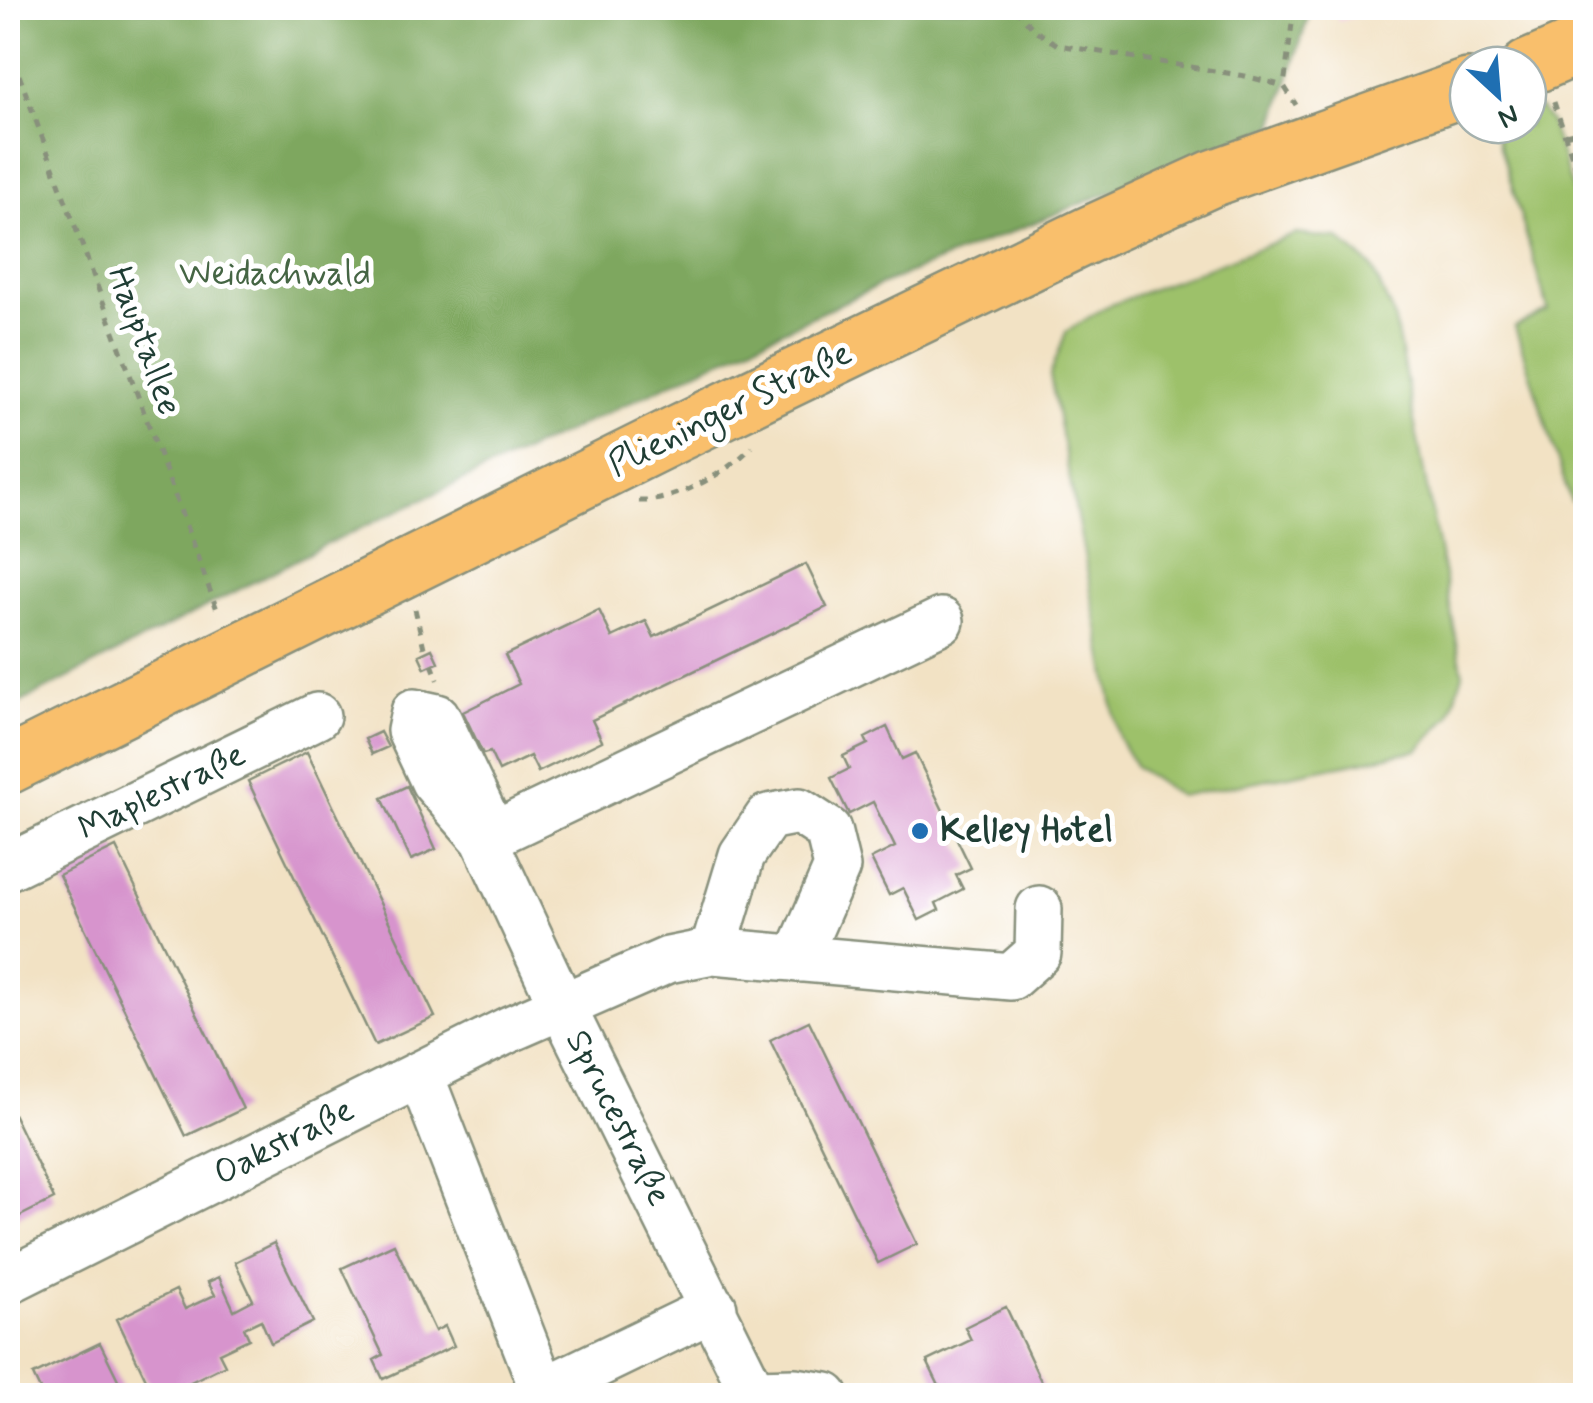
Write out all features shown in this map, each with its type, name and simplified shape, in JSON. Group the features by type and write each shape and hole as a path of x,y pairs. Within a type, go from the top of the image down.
{"main road":[{"name":"Plieninger Straße","path":"8,766 676,434 1090,234 1210,179 1448,94"}],"street":[{"name":"Sprucestraße","path":"754,1394 484,840 941,622"},
{"name":"Maplestraße","path":"8,867 317,716"},
{"path":"713,951 742,855 768,817 800,811 828,830 837,867 797,959"},
{"name":"Oakstraße","path":"8,1281 510,1028 668,960 713,951 1012,977 1038,953 1038,909"},
{"path":"420,1074 537,1393 714,1308"},
{"path":"754,1394 795,1391 826,1396"}],"path":[{"path":"1015,8 1034,30 1058,45 1284,86"},
{"path":"1294,8 1284,86 1292,102 1327,135"},
{"name":"Hauptallee","path":"8,45 235,653"},
{"path":"1560,58 1565,136 1586,198"},
{"path":"1565,136 1586,130"},
{"path":"626,499 646,502 675,494 728,469"},
{"path":"414,602 425,652"}],"shaded area":[{"path":"1333,8 1385,8 1338,22"}],"green space":[{"name":"Weidachwald","path":"8,8 1311,8 1274,126 882,284 327,544 8,709"},
{"path":"1548,119 1585,227 1585,498 1571,502 1515,327 1548,310 1500,145 1548,145"},
{"path":"1296,234 1339,239 1371,266 1394,317 1463,674 1450,715 1418,750 1179,796 1136,767 1119,738 1050,375 1066,332 1105,307"}],"building":[{"path":"806,564 827,607 592,720 602,741 538,772 530,756 499,771 490,752 483,754 463,712 519,684 505,655 599,610 612,637 646,621 654,637"},
{"path":"432,649 438,662 425,668 419,655"},
{"name":"Kelley Hotel","path":"887,727 902,759 915,753 971,868 956,875 963,889 936,903 939,910 919,920 903,888 889,895 871,859 895,847 873,802 849,814 831,778 849,769 843,756 868,744 865,738"},
{"path":"380,732 388,747 372,754 365,739"},
{"path":"307,752 435,1017 375,1045 248,781"},
{"path":"407,786 436,849 411,860 382,798"},
{"path":"116,847 243,1109 186,1136 59,875"},
{"path":"809,1021 917,1244 878,1263 770,1040"},
{"path":"8,1103 54,1199 8,1222"},
{"path":"274,1243 313,1322 271,1343 261,1320 244,1328 249,1339 219,1353 225,1365 162,1396 154,1396 117,1319 176,1290 185,1309 215,1295 208,1282 219,1277 234,1310 253,1300 235,1262"},
{"path":"394,1244 435,1331 445,1326 454,1346 383,1379 374,1360 383,1355 342,1268"},
{"path":"1006,1307 1048,1396 944,1396 927,1361 971,1340 965,1327"},
{"path":"100,1343 126,1396 43,1396 33,1375"}],"place":[{"name":"Kelley Hotel","path":"920,831"}]}
